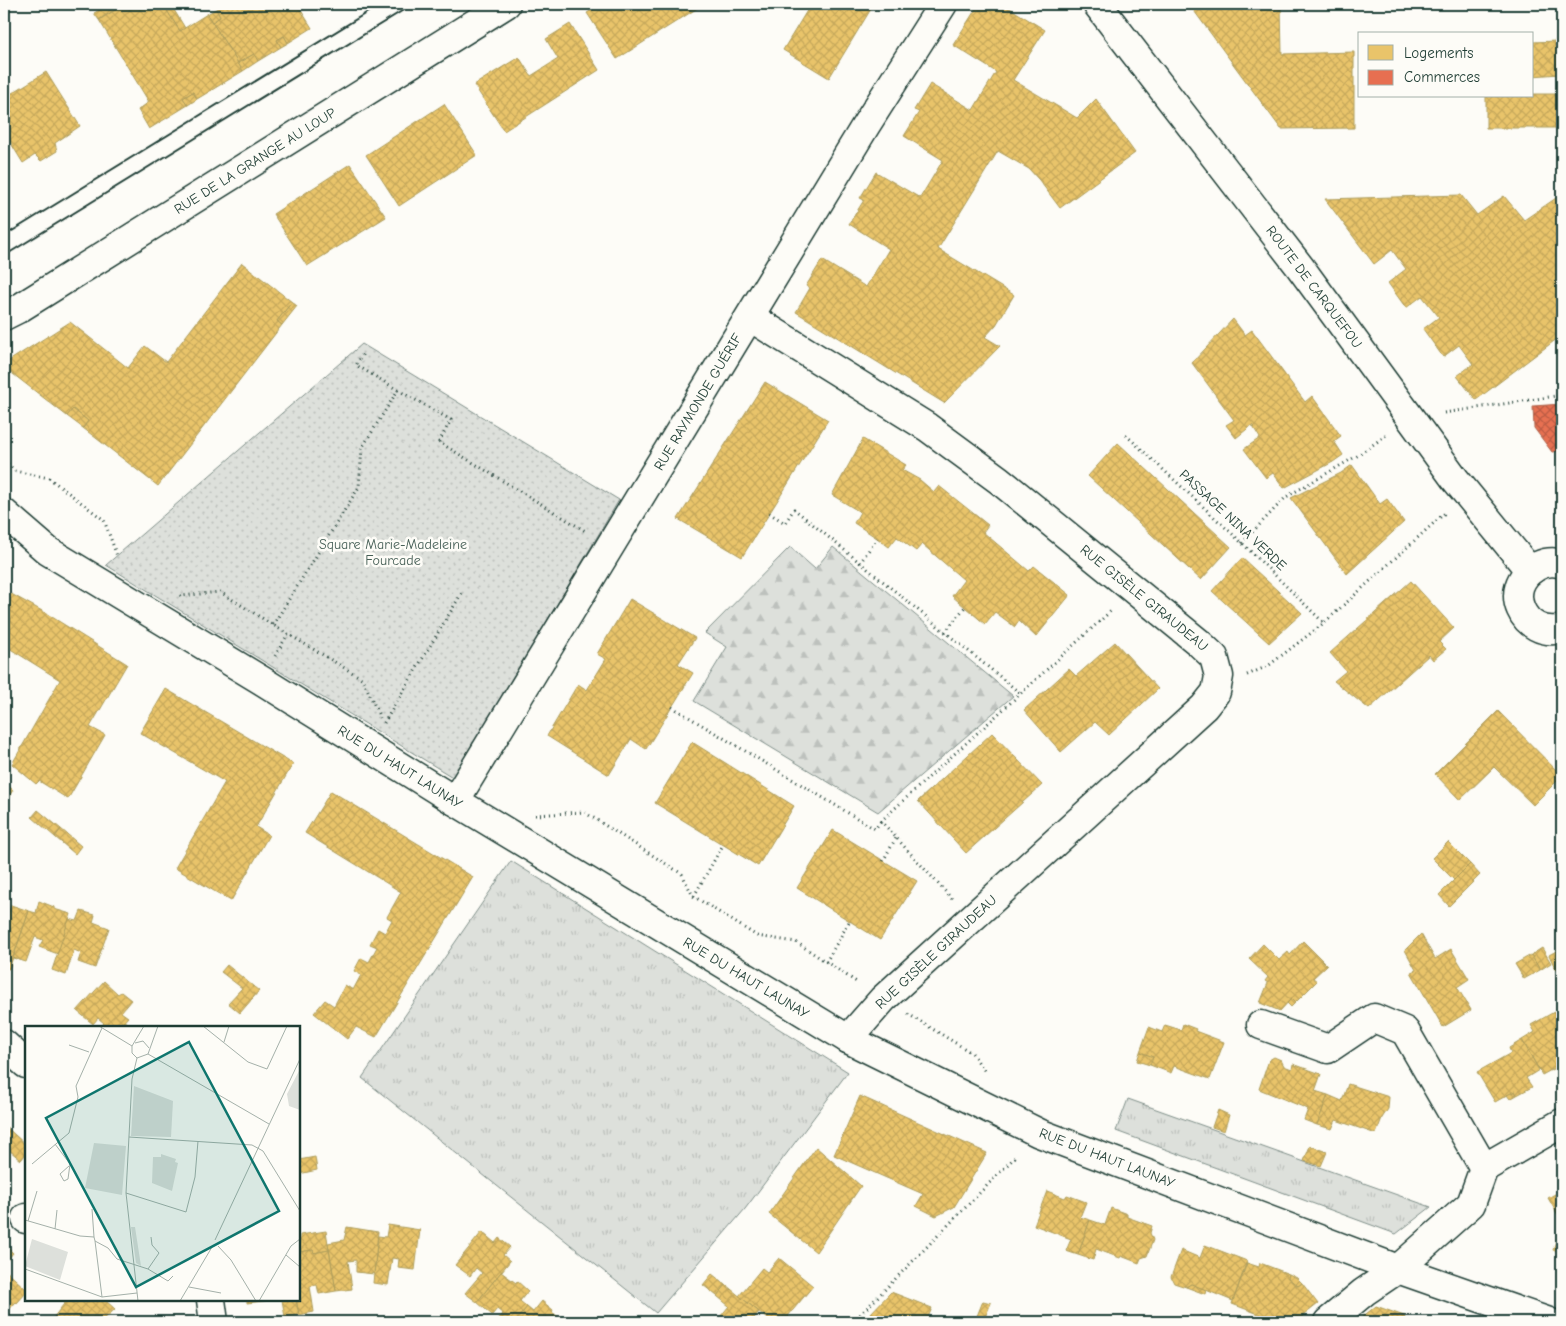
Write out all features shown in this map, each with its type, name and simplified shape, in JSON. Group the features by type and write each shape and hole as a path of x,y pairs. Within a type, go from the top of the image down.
{"street":[{"name":"RUE DE LA GRANGE AU LOUP","path":"4,316 276,149 506,4"},
{"name":"RUE RAYMONDE GUÉRIF","path":"455,801 866,126 943,4"},
{"name":"ROUTE DE CARQUEFOU","path":"1097,4 1300,267 1467,493 1530,571"},
{"name":"RUE GISÈLE GIRAUDEAU","path":"750,317 928,427 999,480 1214,656 1219,676 1216,692 1204,707 883,999 848,1040"},
{"name":"RUE DU HAUT LAUNAY","path":"4,513 48,551 848,1040 1038,1133 1398,1269 1549,1322"},
{"path":"1562,564 1548,562 1538,565 1522,580 1518,590 1518,602 1529,622 1538,628 1549,631 1562,629"},
{"path":"1261,1025 1328,1049 1374,1018 1405,1031 1484,1168"},
{"path":"4,1044 25,1063"},
{"path":"1328,1322 1364,1292 1398,1269 1471,1204 1484,1168 1562,1123"},
{"path":"211,1301 214,1322"}],"lane":[{"path":"4,246 397,4"}],"path":[{"path":"364,352 356,365 451,420 439,442 610,546"},
{"path":"273,625 359,487 362,448 398,390"},
{"path":"1242,543 1286,497 1357,456 1412,418 1562,395"},
{"name":"PASSAGE NINA VERDE","path":"1126,435 1242,543 1324,623"},
{"path":"4,460 15,471 49,478 104,520 117,556 125,561"},
{"path":"1219,676 1246,676 1268,666 1324,623 1467,493"},
{"path":"769,514 785,523 794,509 1020,693"},
{"path":"860,563 877,538"},
{"path":"672,707 876,829 880,821 1134,590"},
{"path":"173,591 181,596 220,592 363,679 380,720 392,728"},
{"path":"384,723 463,591"},
{"path":"945,632 965,607"},
{"path":"527,810 535,815 584,812 682,874 693,896 757,936 796,942 883,999 972,1053 990,1079"},
{"path":"880,821 971,919"},
{"path":"883,861 896,838"},
{"path":"693,896 723,845"},
{"path":"826,962 850,922"},
{"path":"853,1322 1038,1133"}],"green space":[{"name":"Square Marie-Madeleine Fourcade","path":"362,344 619,500 454,778 106,565"},
{"path":"790,547 815,569 833,547 1013,696 878,812 694,701 727,647 705,633"},
{"path":"511,861 848,1072 745,1209 656,1313 362,1078"},
{"path":"1128,1099 1431,1207 1396,1234 1116,1131"}],"building: Logements":[{"path":"109,4 117,4 119,7 99,20 94,13"},
{"path":"125,4 170,4 166,9 180,31 207,14 243,71 197,99 193,92 183,98 188,105 149,129 138,110 149,102 99,20"},
{"path":"225,4 297,4 312,28 288,43 284,36 277,40 281,47 258,61 254,54 238,63 212,22 220,17 216,9"},
{"path":"602,4 704,4 617,59 587,13"},
{"path":"811,4 874,4 829,78 783,50"},
{"path":"979,4 1003,4 1045,30 1013,80 1077,118 1096,99 1135,153 1060,208 1029,169 998,151 938,249 1014,295 996,325 985,337 1000,346 944,403 796,312 810,288 806,286 822,260 866,287 889,249 849,224 864,200 860,198 876,172 920,198 943,160 904,136 919,112 914,110 930,84 973,110 996,72 953,45"},
{"path":"1189,4 1281,4 1282,54 1354,52 1354,128 1281,129"},
{"path":"171,5 185,28 180,31 166,9"},
{"path":"216,9 220,17 212,22 207,14"},
{"path":"570,24 599,70 504,131 474,85 519,57 531,76 558,59 546,39"},
{"path":"284,36 288,43 281,47 277,40"},
{"path":"1557,41 1560,74 1534,76 1534,42"},
{"path":"254,54 258,61 243,71 238,63"},
{"path":"46,72 80,126 55,143 57,151 41,161 35,155 23,163 4,132 4,98"},
{"path":"193,92 197,99 188,105 183,98"},
{"path":"1534,94 1560,94 1561,128 1486,128 1486,98 1534,98"},
{"path":"444,104 477,155 399,206 366,155"},
{"path":"350,164 386,217 307,266 273,214"},
{"path":"1562,194 1562,335 1476,400 1457,376 1473,364 1459,345 1443,357 1423,329 1439,317 1422,296 1406,308 1388,283 1406,269 1392,250 1374,264 1325,199 1461,195 1477,215 1504,196 1524,220"},
{"path":"242,263 292,302 277,321 282,325 158,486 83,428 88,421 73,409 67,416 4,367 4,364 70,322 128,368 145,346 166,362"},
{"path":"292,302 297,306 282,325 277,321"},
{"path":"1233,319 1245,335 1252,330 1305,402 1312,396 1341,436 1334,441 1343,455 1284,488 1273,473 1266,478 1244,449 1260,438 1252,425 1236,438 1226,425 1234,420 1192,363"},
{"path":"765,382 828,420 742,557 678,519"},
{"path":"73,409 88,421 83,428 67,416"},
{"path":"863,439 906,465 902,470 920,480 934,492 939,486 988,525 983,532 1029,571 1034,566 1070,595 1036,637 1019,621 1015,627 995,612 985,624 952,596 964,580 922,544 916,551 897,537 889,547 854,523 860,512 832,495"},
{"path":"1118,443 1231,547 1201,580 1088,476"},
{"path":"1352,465 1380,504 1387,499 1404,522 1347,574 1291,498 1341,473"},
{"path":"1242,558 1302,613 1269,643 1212,591"},
{"path":"1411,581 1454,628 1439,642 1446,649 1433,660 1429,655 1369,709 1334,681 1346,671 1330,653"},
{"path":"4,590 44,612 127,664 90,727 105,735 68,799 39,781 36,784 12,764 60,680 4,645"},
{"path":"630,599 695,638 678,664 693,673 646,749 631,739 609,775 547,736 578,684 587,690 606,659 597,654"},
{"path":"1115,642 1158,689 1109,735 1095,722 1061,752 1024,710 1069,669 1076,676"},
{"path":"166,689 293,764 256,827 269,835 231,901 175,868 225,782 140,733"},
{"path":"1498,711 1562,776 1533,805 1494,767 1460,800 1435,774"},
{"path":"992,733 1042,785 966,853 918,801"},
{"path":"692,742 794,806 758,866 655,803"},
{"path":"4,782 13,790 8,798 4,794"},
{"path":"331,791 473,877 376,1037 356,1027 347,1039 314,1013 325,1000 334,1006 345,985 353,990 361,975 354,971 361,958 369,962 377,947 370,944 378,929 385,933 392,920 387,917 401,892 305,833"},
{"path":"38,810 61,829 55,837 32,817"},
{"path":"61,829 81,846 75,854 55,837"},
{"path":"833,830 917,881 880,940 797,888"},
{"path":"1562,831 1562,842 1558,835"},
{"path":"1448,842 1470,864 1454,880 1432,858"},
{"path":"1470,864 1480,875 1449,906 1439,895"},
{"path":"39,901 54,907 54,909 71,914 58,954 39,947 43,940 35,937 26,962 13,958 29,911 36,913"},
{"path":"11,905 29,911 9,969 4,968 4,921"},
{"path":"81,911 95,915 93,922 109,928 95,968 78,962 81,953 74,950 66,975 52,970 69,919 77,921"},
{"path":"1421,934 1435,959 1451,949 1469,979 1457,987 1471,1010 1443,1027 1411,972 1416,970 1405,950"},
{"path":"1303,941 1327,965 1313,978 1317,981 1295,1003 1291,999 1280,1011 1260,1003 1268,983 1265,981 1268,977 1249,959 1263,944 1279,960 1288,952 1290,955"},
{"path":"1542,948 1551,963 1540,970 1531,955"},
{"path":"1560,949 1562,952 1562,967 1556,970 1549,955"},
{"path":"1531,955 1540,970 1524,979 1515,964"},
{"path":"227,965 259,991 240,1013 228,1003 242,988 221,972"},
{"path":"104,981 118,994 121,992 131,1000 121,1012 128,1017 120,1026 101,1026 104,1023 98,1018 93,1024 77,1011"},
{"path":"1291,999 1295,1003 1291,1007 1287,1003"},
{"path":"1554,1012 1558,1019 1562,1017 1562,1064 1542,1075 1522,1040 1535,1032 1531,1025"},
{"path":"124,1021 132,1026 120,1026"},
{"path":"1183,1024 1196,1029 1195,1031 1224,1042 1210,1079 1174,1066 1171,1073 1150,1065 1153,1057 1140,1052 1149,1027 1162,1032 1165,1025 1181,1030"},
{"path":"1522,1040 1539,1070 1526,1078 1532,1087 1517,1095 1515,1091 1495,1102 1477,1072 1511,1053 1509,1048"},
{"path":"1140,1052 1153,1057 1150,1065 1137,1061"},
{"path":"1274,1057 1281,1060 1284,1066 1292,1069 1293,1064 1321,1074 1315,1091 1328,1095 1317,1125 1304,1120 1308,1109 1259,1089 1269,1060"},
{"path":"1562,1064 1562,1069 1558,1071 1556,1067"},
{"path":"1348,1084 1389,1097 1388,1109 1382,1118 1376,1134 1336,1120 1332,1129 1317,1125 1328,1095 1342,1101"},
{"path":"1515,1091 1517,1095 1510,1099 1507,1095"},
{"path":"860,1096 987,1153 954,1207 936,1216 916,1206 923,1194 834,1155"},
{"path":"1218,1110 1229,1115 1224,1131 1212,1127"},
{"path":"4,1125 25,1144 25,1155 21,1160 4,1146"},
{"path":"1310,1146 1327,1152 1321,1166 1304,1161"},
{"path":"816,1147 861,1186 816,1252 769,1214"},
{"path":"315,1157 317,1170 300,1174 300,1160"},
{"path":"1562,1190 1562,1222 1548,1198"},
{"path":"1047,1191 1065,1198 1067,1195 1086,1202 1080,1217 1090,1220 1078,1255 1066,1251 1071,1239 1034,1225"},
{"path":"1111,1208 1127,1214 1127,1217 1152,1226 1150,1233 1153,1240 1147,1256 1141,1258 1139,1263 1096,1249 1093,1260 1078,1255 1090,1220 1105,1225"},
{"path":"1562,1224 1562,1254 1553,1250"},
{"path":"388,1225 420,1230 415,1270 398,1268 399,1259 392,1258 388,1285 373,1283 378,1236 386,1237"},
{"path":"347,1227 378,1232 374,1274 356,1272 356,1260 348,1261 352,1289 336,1291 328,1243 344,1240"},
{"path":"326,1231 329,1250 314,1253 313,1250 300,1252 300,1235"},
{"path":"482,1232 495,1243 499,1238 510,1247 503,1255 510,1261 477,1302 465,1293 482,1273 476,1268 470,1276 455,1265"},
{"path":"4,1244 13,1253 4,1264"},
{"path":"1205,1245 1247,1261 1233,1301 1191,1284 1186,1287 1174,1283 1171,1277 1181,1250 1200,1258"},
{"path":"313,1250 314,1253 329,1250 336,1291 319,1294 317,1285 310,1286 314,1312 299,1315 296,1301 300,1301 300,1252"},
{"path":"779,1258 813,1286 788,1316 791,1319 788,1322 772,1322 739,1296 762,1268 767,1272"},
{"path":"1247,1263 1259,1267 1260,1263 1289,1274 1288,1278 1298,1286 1302,1283 1318,1304 1295,1322 1271,1322 1267,1317 1232,1304"},
{"path":"4,1269 25,1288 25,1294 4,1315"},
{"path":"501,1272 516,1283 517,1281 528,1291 520,1301 527,1307 515,1322 496,1322 503,1314 497,1309 492,1315 477,1302"},
{"path":"712,1274 726,1285 717,1296 703,1285"},
{"path":"1289,1274 1302,1283 1298,1286 1288,1278"},
{"path":"1191,1284 1206,1290 1205,1294 1186,1287"},
{"path":"726,1285 759,1312 751,1322 716,1322 729,1306 717,1296"},
{"path":"891,1292 932,1308 926,1322 889,1322 869,1315"},
{"path":"66,1301 106,1301 115,1309 101,1322 50,1322"},
{"path":"282,1301 296,1301 299,1315 285,1317"},
{"path":"542,1301 564,1322 515,1322 527,1307 533,1312"},
{"path":"983,1301 991,1303 983,1322 978,1322 975,1321"},
{"path":"1376,1306 1404,1316 1407,1322 1356,1322"},
{"path":"1141,1317 1156,1322 1139,1322"}],"building: Commerces":[{"path":"1562,404 1562,451 1552,452 1534,428 1533,406"}]}
